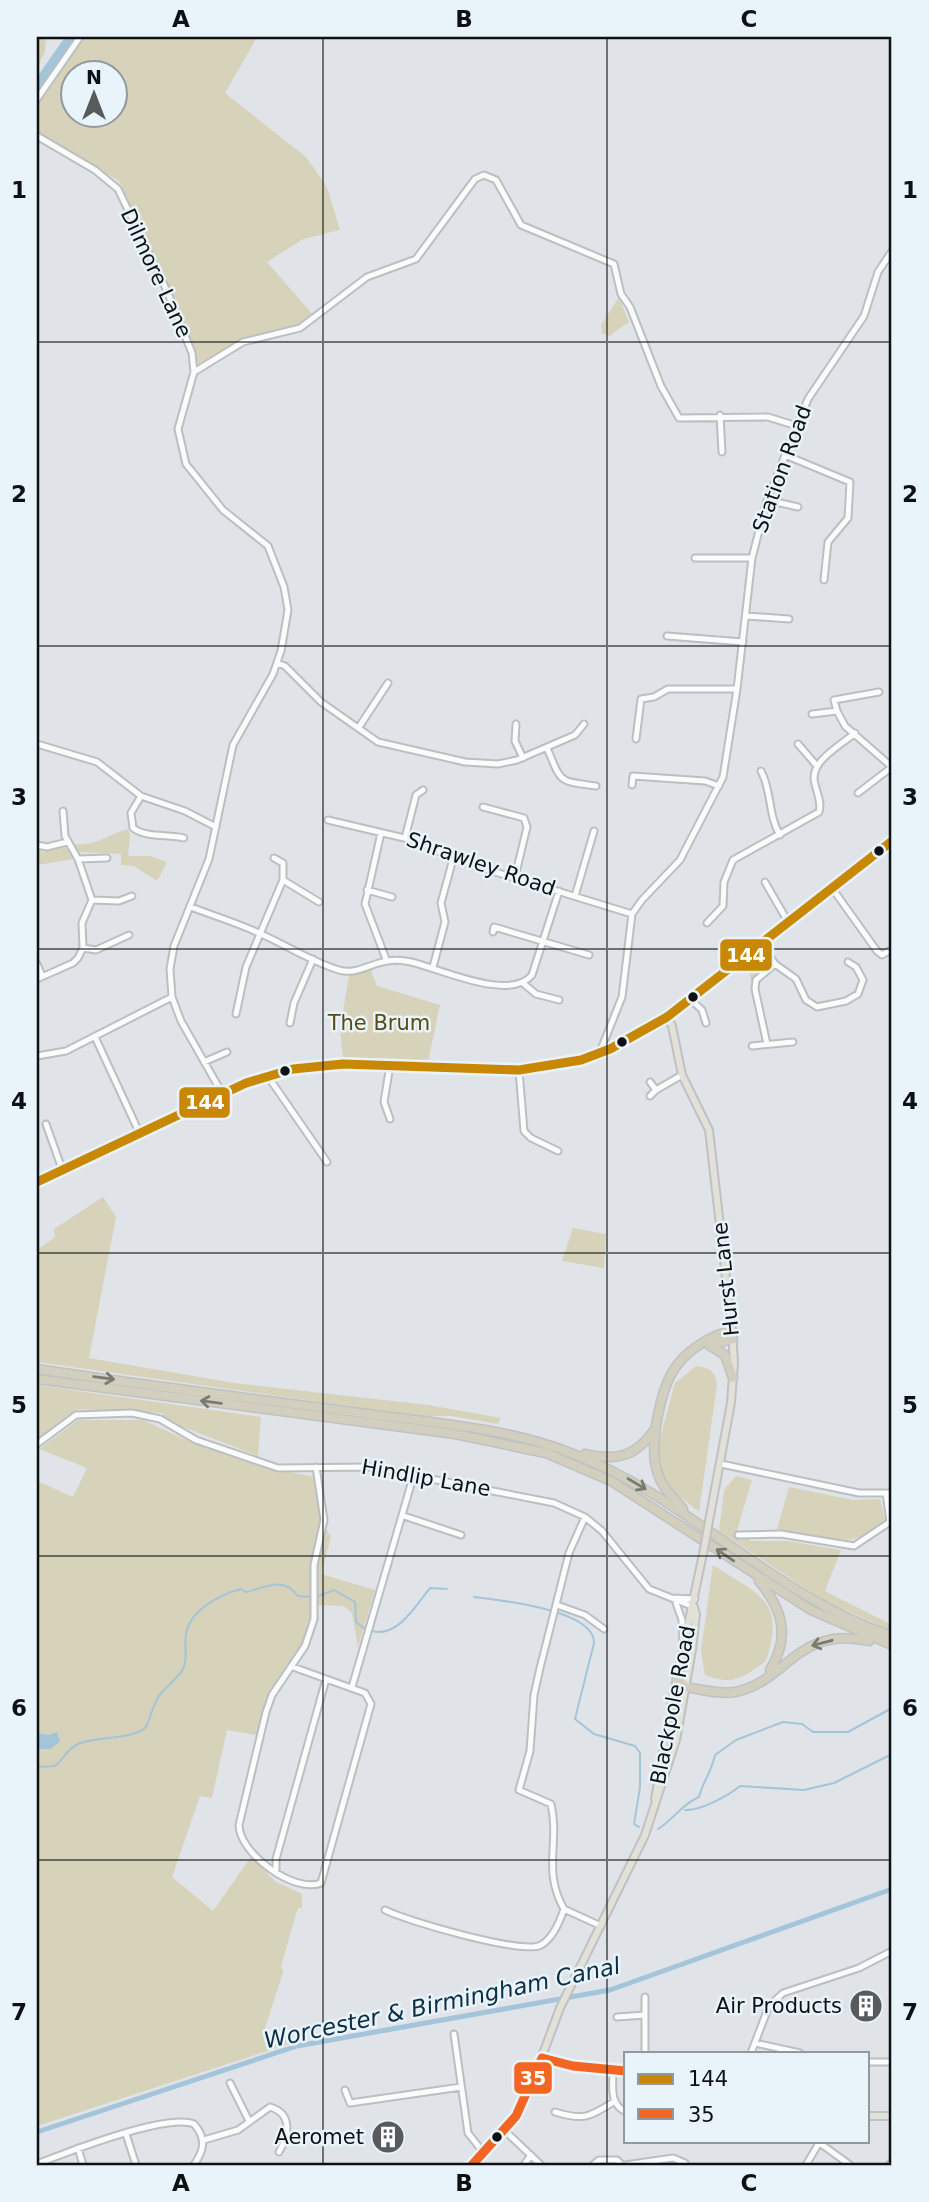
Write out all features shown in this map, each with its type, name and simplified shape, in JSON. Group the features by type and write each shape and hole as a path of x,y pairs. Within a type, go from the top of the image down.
{"highway":[{"path":"687,1514 664,1489 658,1474 654,1453 657,1427 674,1370 683,1358 732,1334"},
{"path":"706,1345 725,1355 733,1378"},
{"path":"37,1368 463,1427 601,1458 620,1458 634,1452 657,1427"},
{"path":"37,1379 455,1434 545,1453 611,1481 753,1574 835,1623 890,1642"},
{"path":"568,1451 626,1478 687,1514 775,1579 890,1642"},
{"path":"753,1574 773,1598 783,1624 779,1653 767,1675"},
{"path":"677,1679 685,1688 735,1692 767,1675 795,1654 828,1640 890,1642"},
{"path":"666,1735 672,1726 679,1694 685,1688"}],"main road":[{"path":"37,1182 222,1093 267,1075 317,1066 390,1065 519,1070 581,1060 610,1049 667,1017 892,841"},
{"name":"Hurst Lane","path":"667,1017 672,1026 682,1075 699,1107 710,1139 732,1334 733,1378 721,1464 704,1549"},
{"name":"Blackpole Road","path":"655,1804 666,1735 704,1549"},
{"name":"Blackpole Road","path":"472,2165 504,2130 530,2091 560,2008 636,1855 676,1740 696,1623 695,1603"},
{"path":"542,2058 624,2071"},
{"path":"870,2116 892,2116"}],"street":[{"path":"37,99 80,37"},
{"name":"Dilmore Lane","path":"37,136 95,170 118,189 186,336 194,372 178,429 179,444 186,464 202,488 223,510 268,547 282,576 288,610 277,663 233,745 209,859 174,946 170,969 172,997 181,1021 222,1093"},
{"path":"194,372 243,342 300,328 367,277 416,259 475,179 484,176 496,180 521,225 614,264 621,294 630,307 674,413 688,419 720,415 768,417 797,426"},
{"name":"Station Road","path":"632,914 680,860 719,786 737,690 752,558 767,500 807,399 864,316 878,272 892,251"},
{"path":"720,415 722,452"},
{"path":"785,455 850,482 848,518 828,542 824,580"},
{"path":"767,500 787,508 798,507"},
{"path":"695,558 752,558"},
{"path":"747,616 789,619"},
{"path":"667,636 743,642"},
{"path":"277,663 285,666 321,702 378,742 390,747 466,762 498,764 523,758 585,728"},
{"path":"359,727 388,683"},
{"path":"636,739 641,699 654,697 668,689 737,690"},
{"path":"858,793 892,767 845,726 835,700 879,692"},
{"path":"812,714 837,711"},
{"path":"516,724 515,741 523,758"},
{"path":"707,923 723,906 724,882 733,860 818,812 820,803 813,779 817,766 855,733"},
{"path":"37,744 97,762 141,796 185,811 216,827"},
{"path":"798,744 817,766"},
{"path":"547,748 559,778 592,783"},
{"path":"761,771 768,785 775,827 779,835"},
{"path":"632,785 633,776 705,781 719,786"},
{"path":"405,838 416,795 423,790"},
{"path":"141,796 131,813 133,828 140,833 184,838"},
{"path":"483,807 524,818 527,827 515,877"},
{"path":"37,964 39,977 74,963 83,948 82,923 92,900 78,859 67,842 63,811"},
{"name":"Shrawley Road","path":"328,820 430,845 453,859 632,914"},
{"path":"575,896 594,831"},
{"path":"381,833 365,904 386,959"},
{"path":"175,846 176,836"},
{"path":"37,845 47,847 67,842"},
{"path":"78,859 107,858"},
{"path":"236,1014 246,967 283,880 283,863 274,858"},
{"path":"433,967 445,922 441,903 453,859"},
{"path":"283,880 319,902"},
{"path":"765,882 788,922"},
{"path":"832,888 877,951 882,955 892,949"},
{"path":"367,891 392,897"},
{"path":"524,984 532,975 559,891"},
{"path":"92,900 119,901 132,896"},
{"path":"191,907 348,972 386,959 433,967 496,986 524,984 536,994 559,1000"},
{"path":"600,1052 622,997 632,914"},
{"path":"493,932 494,927 589,956"},
{"path":"83,948 96,950 120,936 129,935"},
{"path":"761,943 775,964 796,979 806,1000 817,1007 846,1001 858,994 863,979 856,967 848,962"},
{"path":"290,1023 294,1003 313,959"},
{"path":"767,1044 755,989 757,980 775,964"},
{"path":"37,1056 66,1051 172,997"},
{"path":"690,999 702,1010 706,1023"},
{"path":"95,1037 139,1132"},
{"path":"752,1046 793,1042"},
{"path":"204,1062 227,1052"},
{"path":"390,1065 384,1102 390,1119"},
{"path":"519,1070 521,1121 524,1131 531,1138 558,1151"},
{"path":"267,1075 327,1162"},
{"path":"650,1096 682,1075"},
{"path":"650,1082 656,1090"},
{"path":"46,1124 62,1169"},
{"name":"Hindlip Lane","path":"37,1444 76,1415 132,1413 160,1419 196,1440 278,1468 370,1467 554,1503 585,1517 603,1531 645,1586 671,1598 695,1603"},
{"path":"721,1464 859,1493 889,1493 890,1522 854,1546 780,1534 738,1535"},
{"path":"293,1667 365,1693 371,1704 321,1883 310,1886 275,1872 248,1847 242,1839 239,1825 272,1695 293,1667 313,1619 314,1565 324,1520 316,1467"},
{"path":"352,1687 404,1516 414,1474"},
{"path":"404,1516 461,1535"},
{"path":"585,1517 569,1553 534,1695 534,1726 519,1790 551,1804 554,1834 551,1880 564,1909 601,1926"},
{"name":"Hindlip Lane","path":"671,1598 676,1603"},
{"path":"684,1645 682,1620 676,1603 695,1603"},
{"path":"556,1608 585,1615 604,1629"},
{"path":"275,1872 276,1858 326,1679"},
{"path":"385,1910 429,1927 532,1948 548,1940 564,1909"},
{"path":"751,2052 769,2006 783,1993 859,1968 892,1951"},
{"path":"645,1997 645,2052"},
{"path":"618,2017 645,2015"},
{"path":"454,2034 468,2133 483,2152"},
{"path":"755,2043 796,2052"},
{"path":"870,2062 892,2062"},
{"path":"613,2070 615,2101 624,2110"},
{"path":"230,2083 249,2121"},
{"path":"345,2090 350,2103 461,2087"},
{"path":"555,2112 579,2119 592,2116 615,2101"},
{"path":"276,2109 281,2102"},
{"path":"204,2140 238,2130 265,2109 276,2109"},
{"path":"276,2109 288,2126 289,2133 279,2152"},
{"path":"37,2164 78,2148 176,2120 194,2124 204,2140 203,2151 194,2165"},
{"path":"504,2130 541,2165"},
{"path":"126,2134 136,2165"},
{"path":"806,2165 818,2142 850,2165"},
{"path":"78,2148 83,2165"},
{"path":"524,2165 531,2155"},
{"path":"593,2165 599,2160 617,2160 624,2165 662,2159 685,2163"}],"green space":[{"path":"37,37 46,37 45,52 37,68"},
{"path":"76,37 257,37 225,93 306,157 327,187 340,230 303,239 267,262 314,316 297,326 249,336 198,364 181,313 119,181 37,131 37,93"},
{"path":"619,297 629,322 609,336 602,333 601,325"},
{"path":"127,829 130,833 128,856 150,856 167,862 157,881 134,866 121,865 121,854 77,852 72,844 94,842"},
{"path":"64,845 74,859 37,865 37,849 43,852"},
{"path":"762,949 768,964 751,981 747,961"},
{"name":"The Brum","path":"370,968 377,986 440,1005 428,1062 343,1057 340,1029 349,976"},
{"path":"103,1197 116,1217 89,1358 234,1383 428,1405 501,1418 498,1424 451,1416 420,1416 37,1362 37,1250 55,1237 54,1229"},
{"path":"573,1228 606,1234 604,1268 562,1261"},
{"path":"696,1366 711,1371 717,1385 699,1512 670,1489 661,1472 658,1445 675,1383"},
{"path":"37,1385 261,1417 258,1456 165,1420 162,1413 79,1409 37,1439"},
{"path":"78,1420 143,1420 193,1443 259,1466 315,1477 321,1510 319,1528 326,1529 331,1537 321,1574 375,1590 358,1647 352,1613 344,1606 312,1605 307,1636 267,1698 256,1735 227,1730 212,1798 200,1796 172,1877 213,1911 251,1857 276,1882 302,1894 302,1908 298,1908 281,1966 283,1972 264,2031 267,2037 290,2038 295,2042 37,2126 37,1481 73,1497 87,1468 39,1449"},
{"path":"736,1476 752,1480 737,1531 751,1541 787,1541 841,1550 825,1591 892,1625 892,1631 823,1600 719,1531 724,1490"},
{"path":"789,1487 853,1500 880,1499 885,1520 874,1530 848,1540 820,1539 777,1529"},
{"path":"713,1565 755,1592 764,1601 773,1624 766,1661 744,1676 730,1680 705,1675 701,1651"}],"water":[{"path":"65,37 76,37 37,93 37,77"},
{"path":"57,1732 60,1741 51,1749 37,1749 37,1733 49,1735"}],"waterway":[{"path":"37,1767 55,1766 78,1744 143,1730 159,1696 184,1667 186,1634 190,1622 209,1604 241,1589 246,1592 274,1585 286,1586 298,1596 311,1597"},
{"path":"372,1631 390,1630 398,1625 430,1588 447,1589"},
{"path":"316,1597 334,1590 355,1602 356,1622 365,1629"},
{"path":"474,1597 544,1609 579,1622 590,1632 594,1643 575,1719 594,1734 635,1746 640,1753 640,1787 634,1824 639,1827"},
{"path":"658,1829 699,1797 715,1755 736,1740 783,1722 802,1724 813,1732 848,1732 892,1708"},
{"path":"685,1810 714,1802 740,1786 804,1790 834,1783 892,1754"},
{"name":"Worcester & Birmingham Canal","path":"37,2132 297,2046 610,1990 892,1889"}],"transit line":[{"name":"144","path":"37,1182 246,1083 293,1069 343,1064 519,1070 581,1060 610,1049 667,1017 892,841"},
{"name":"35","path":"472,2165 516,2116 542,2058 573,2066 624,2071"}],"place":[{"name":"Air Products","path":"866,2006"},
{"name":"Aeromet","path":"388,2137"}]}
